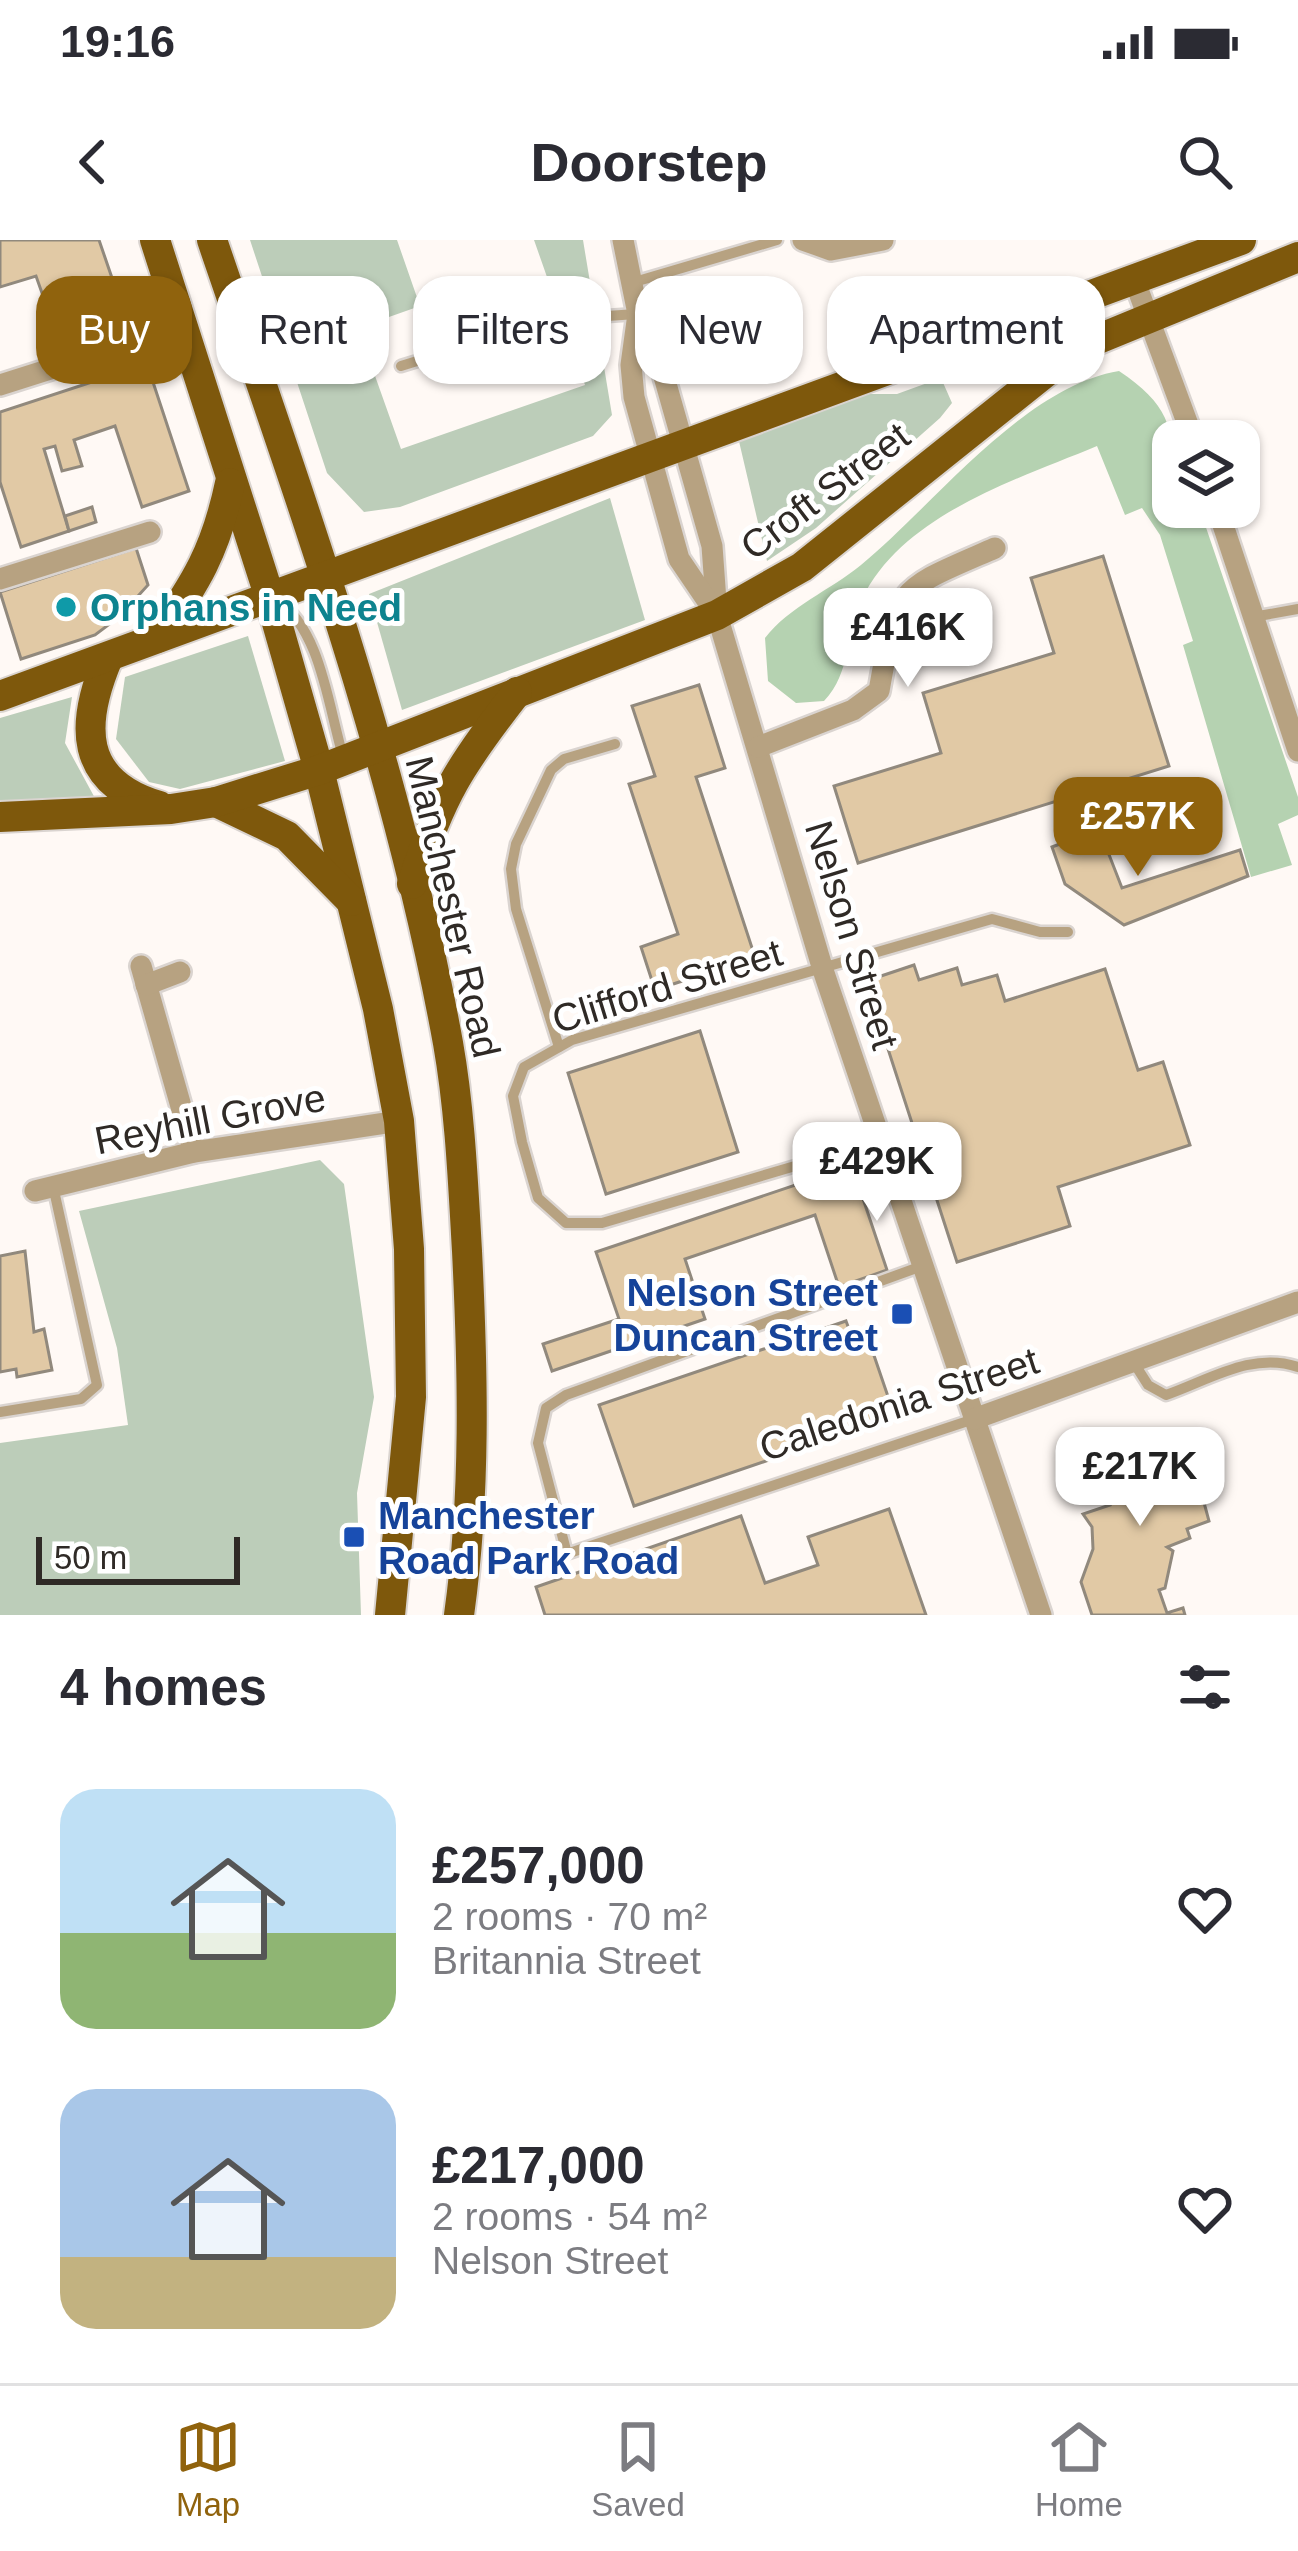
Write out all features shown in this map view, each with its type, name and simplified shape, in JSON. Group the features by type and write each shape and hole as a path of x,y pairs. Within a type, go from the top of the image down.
{"main road":[{"path":"155,240 166,276"},
{"name":"Manchester Road","path":"212,240 327,576 412,884 448,1045 463,1174 473,1379 459,1615"},
{"name":"Croft Street","path":"0,696 1241,240"},
{"name":"Croft Street","path":"0,817 171,809 217,802 331,764 717,615 817,556 1017,391 1096,340 1298,257"},
{"path":"192,361 331,764 351,901 398,1121 410,1267 411,1397 390,1615"},
{"path":"157,638 198,581 218,539 231,476"},
{"path":"108,658 89,703 88,736 94,752 119,787 140,800 171,809"},
{"path":"412,884 438,806 457,769 517,692"},
{"path":"217,802 287,836 351,901"}],"street":[{"name":"Nelson Street","path":"623,240 635,301"},
{"path":"803,240 830,250 884,240"},
{"path":"1133,279 1186,420"},
{"name":"Nelson Street","path":"635,335 631,364 649,456 679,559 717,615"},
{"path":"0,385 36,374"},
{"name":"Nelson Street","path":"666,384 712,546 717,615 823,970 1041,1615"},
{"path":"1224,528 1298,751"},
{"path":"0,579 150,532"},
{"path":"758,747 854,710 879,691 893,610 920,580 995,548"},
{"path":"180,972 143,975 194,1152"},
{"name":"Reyhill Grove","path":"44,1188 194,1152 398,1121"},
{"name":"Caledonia Street","path":"974,1419 1298,1302"}],"lane":[{"path":"631,283 777,240"},
{"path":"401,365 550,320 635,314"},
{"path":"1253,616 1298,609"},
{"path":"559,1047 516,909 512,868 516,844 551,770 564,759 615,744"},
{"name":"Clifford Street","path":"880,1141 602,1223 566,1223 538,1198 513,1096 524,1067 559,1047 992,919 1040,932 1067,932"},
{"path":"0,1412 81,1399 97,1385 44,1188"},
{"path":"566,1550 538,1443 546,1408 566,1395 922,1267"},
{"path":"1133,1363 1148,1385 1166,1395 1239,1366 1278,1360 1298,1367"},
{"name":"Caledonia Street","path":"521,1569 566,1550 974,1419"}],"green space":[{"path":"250,240 397,240 413,286 413,308 389,317 389,276 262,276"},
{"path":"534,240 583,240 589,276 547,276"},
{"path":"1119,371 1139,386 1165,420 1152,420 1152,523 1142,508 1125,515 1097,446 965,503 905,544 862,599 844,665 824,701 796,703 768,681 765,638 786,617 861,565 1014,424 1077,384 1105,384 1105,375"},
{"path":"298,384 378,384 401,449 585,384 607,384 612,415 593,436 400,507 364,512 327,473"},
{"path":"924,384 944,384 952,403 816,528 767,561 738,437 855,394 897,394"},
{"path":"610,498 645,620 402,710 369,594"},
{"path":"1155,528 1206,528 1298,797 1298,815 1278,824 1292,865 1251,877 1183,645 1193,641"},
{"path":"248,636 285,761 180,789 149,782 116,739 125,677"},
{"path":"72,697 65,743 96,800 0,801 0,718"},
{"path":"320,1160 344,1184 374,1397 357,1493 361,1615 0,1615 0,1443 128,1425 117,1348 79,1211"}],"building":[{"path":"0,240 99,240 111,276 36,276 0,287"},
{"path":"86,384 154,384 189,491 142,507 115,426 74,440 82,466 62,471 55,446 44,449 69,531 21,547 0,482 0,412"},
{"path":"92,507 96,522 69,531 65,516"},
{"name":"Orphans in Need","path":"136,548 148,585 119,617 95,635 21,659 0,592"},
{"path":"1103,556 1169,766 858,863 834,786 941,753 923,693 1054,653 1031,578"},
{"path":"699,685 725,768 696,777 755,957 655,990 641,947 678,934 629,784 655,776 632,706"},
{"path":"1099,829 1122,888 1240,850 1248,876 1124,925 1065,884 1052,847"},
{"path":"914,965 919,980 957,968 962,985 997,975 1005,1001 1105,969 1138,1070 1163,1062 1190,1145 1058,1187 1070,1226 957,1262 866,981"},
{"path":"700,1031 738,1152 606,1194 568,1073"},
{"path":"852,1166 887,1270 839,1287 815,1215 685,1259 705,1319 552,1371 543,1344 619,1319 596,1252"},
{"path":"25,1251 34,1332 44,1329 52,1370 17,1377 16,1369 0,1372 0,1256"},
{"path":"846,1321 853,1340 867,1335 895,1417 634,1506 599,1405"},
{"path":"1179,1440 1186,1460 1192,1458 1209,1521 1187,1529 1190,1538 1167,1547 1173,1551 1165,1588 1159,1590 1167,1613 1183,1608 1185,1615 1092,1615 1081,1582 1093,1549 1092,1527 1083,1514 1110,1505 1095,1461"},
{"path":"889,1509 926,1615 545,1615 536,1587 741,1516 765,1583 818,1565 808,1537"}],"place":[{"name":"Orphans in Need","path":"66,607"},
{"name":"Nelson Street Duncan Street","path":"902,1314"},
{"name":"Manchester Road Park Road","path":"354,1537"}]}
